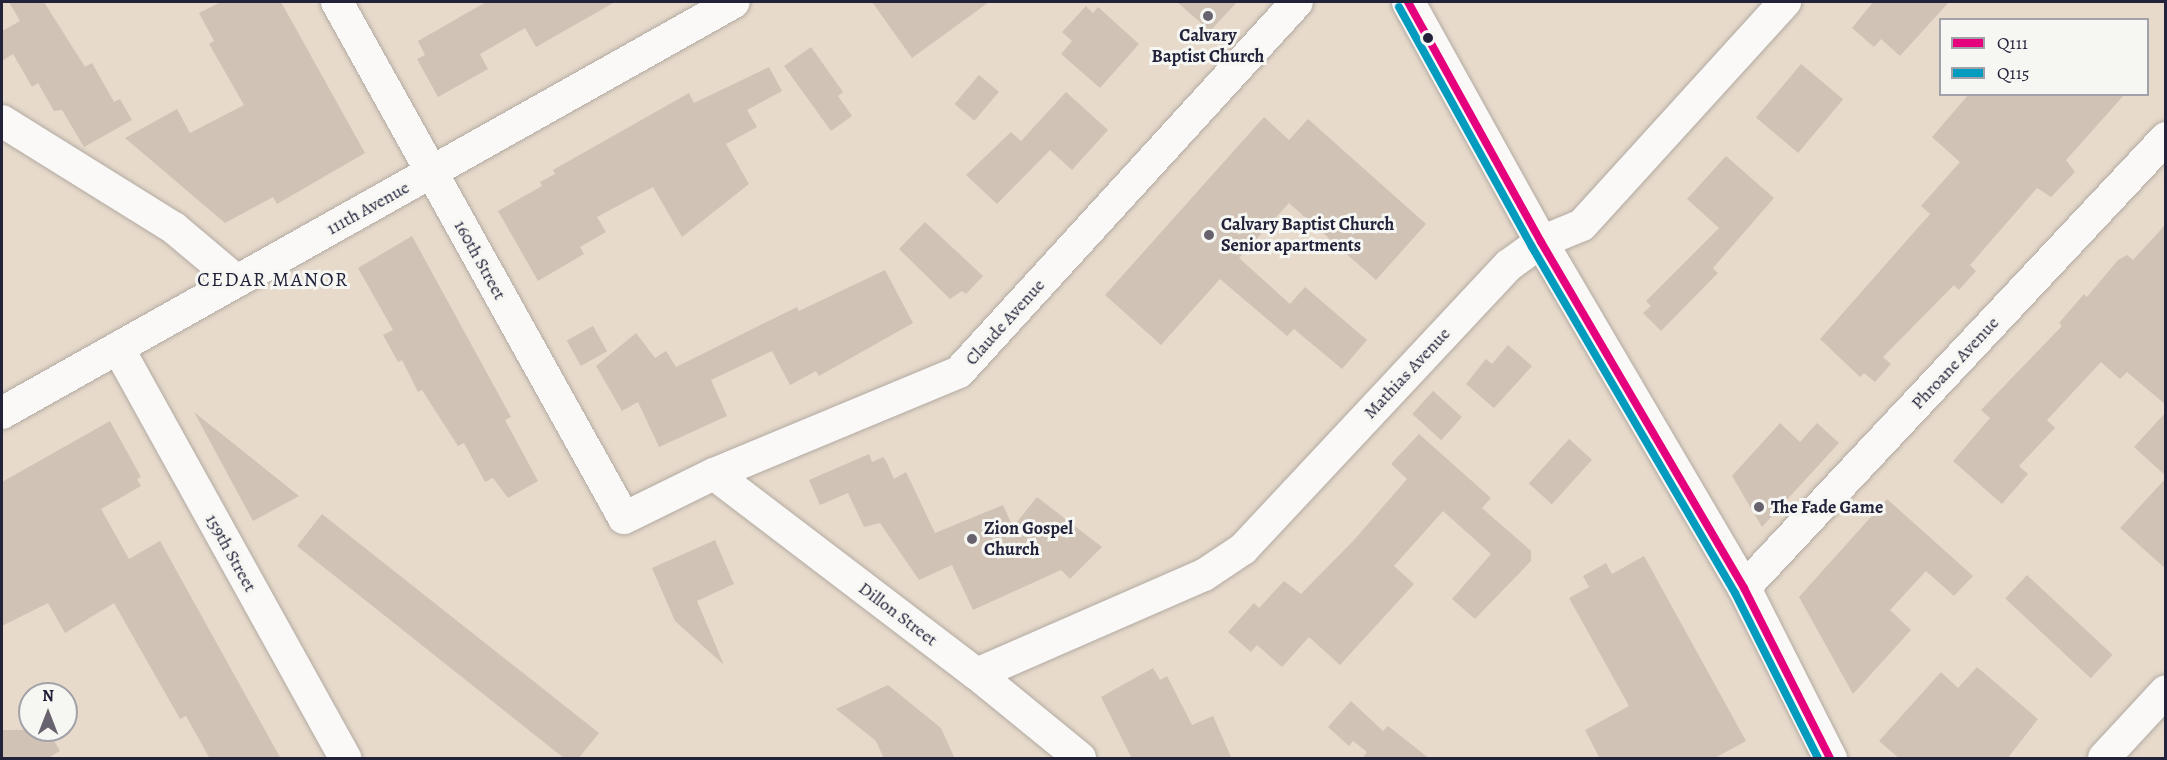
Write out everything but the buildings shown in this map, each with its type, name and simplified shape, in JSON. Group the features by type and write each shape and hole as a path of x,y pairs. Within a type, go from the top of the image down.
{"main road":[{"path":"1408,2 1541,242 1744,588 1830,759"}],"street":[{"name":"160th Street","path":"337,2 624,518"},
{"name":"111th Avenue","path":"2,413 734,2"},
{"name":"Claude Avenue","path":"624,518 714,474 959,372 1297,2"},
{"name":"Mathias Avenue","path":"977,674 1204,575 1243,549 1493,282 1541,242 1582,225 1785,2"},
{"path":"2,122 174,228 237,281"},
{"name":"Phroane Avenue","path":"1744,588 2166,138"},
{"name":"159th Street","path":"118,348 345,759"},
{"name":"Dillon Street","path":"714,474 977,674 1080,759"},
{"path":"2104,759 2166,691"}],"transit line":[{"name":"Q111","path":"1408,2 1541,242 1744,588 1830,758"},
{"name":"Q115","path":"1399,7 1532,247 1735,593 1818,758"}],"place":[{"name":"Calvary Baptist Church","path":"1208,16"},
{"name":"Calvary Baptist Church Senior apartments","path":"1209,235"},
{"name":"The Fade Game","path":"1759,507"},
{"name":"Zion Gospel Church","path":"972,539"}],"district":[{"name":"CEDAR MANOR","path":"273,279"}]}
